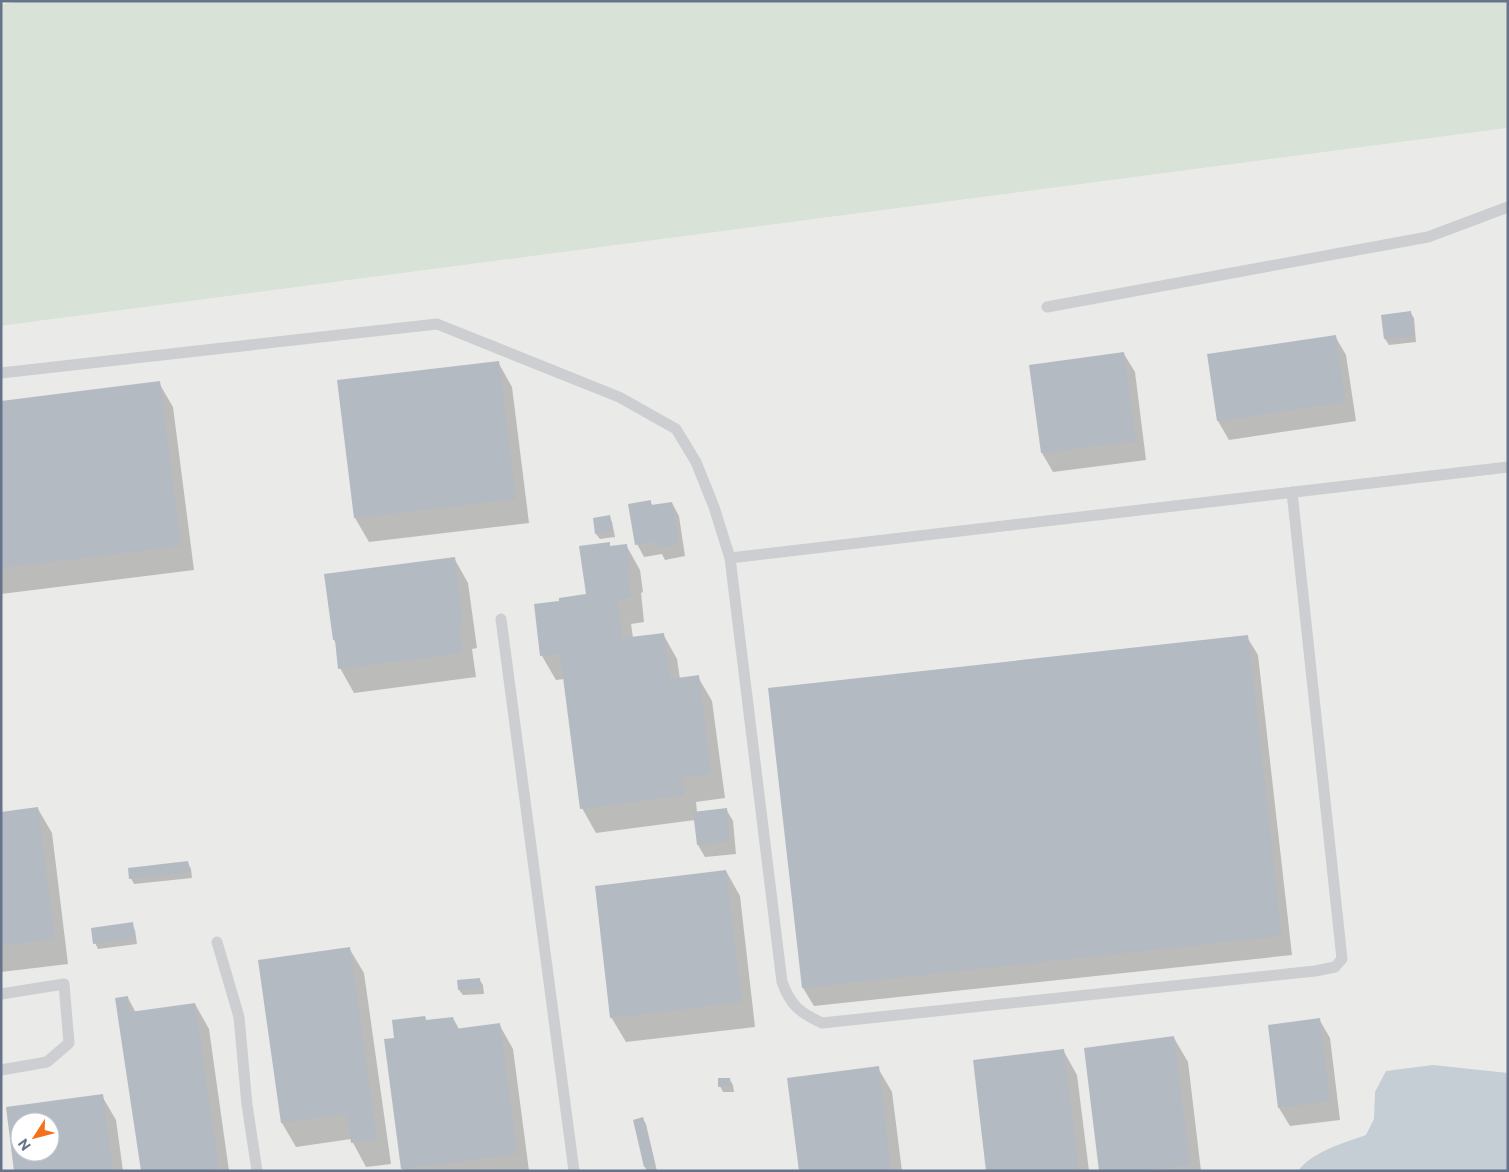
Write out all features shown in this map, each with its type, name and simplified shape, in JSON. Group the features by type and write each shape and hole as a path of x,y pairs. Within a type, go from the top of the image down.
{"lane":[{"path":"1047,307 1428,237 1508,207"},
{"path":"1,373 437,324 619,397 676,429 696,462 714,507 730,558 782,982 795,1008 822,1022 1315,971 1335,967 1342,959 1292,492"},
{"path":"730,558 1508,467"},
{"path":"500,619 574,1171"},
{"path":"217,942 239,1017 247,1105 257,1171"},
{"path":"1,994 64,984 69,1043 47,1062 1,1070"}],"shaded area":[{"path":"24,1 1508,1 1508,128 1,326 1,4"},
{"path":"1508,128 1508,1171 1,1171 1,326"},
{"path":"1433,1065 1508,1073 1508,1171 1298,1171 1304,1164 1320,1153 1366,1135 1374,1119 1375,1092 1386,1071"}],"building":[{"path":"1411,311 1414,336 1384,339 1381,315"},
{"path":"1336,335 1346,402 1217,421 1207,354"},
{"path":"1124,352 1136,441 1041,453 1029,365"},
{"path":"499,361 516,499 354,518 337,380"},
{"path":"160,381 181,546 1,568 1,401"},
{"path":"651,500 651,505 672,502 679,544 657,548 655,542 635,545 628,504"},
{"path":"610,515 613,531 595,534 593,518"},
{"path":"610,542 610,546 627,544 630,567 627,568 631,598 618,599 622,638 664,633 670,679 699,675 711,774 682,778 685,795 580,809 560,654 540,656 534,604 559,601 559,598 586,594 579,546"},
{"path":"455,557 463,624 459,624 463,653 338,669 324,574"},
{"path":"1248,635 1282,936 802,988 768,688"},
{"path":"38,807 55,939 1,946 1,812"},
{"path":"727,808 730,841 697,845 693,812"},
{"path":"188,861 190,872 129,879 128,868"},
{"path":"726,870 742,1002 610,1018 595,886"},
{"path":"133,922 135,938 93,944 91,928"},
{"path":"350,947 377,1139 351,1143 347,1114 281,1123 258,960"},
{"path":"480,978 481,988 458,990 457,980"},
{"path":"128,996 130,1012 195,1003 219,1169 204,1171 141,1171 115,998"},
{"path":"425,1016 426,1020 453,1017 455,1029 500,1023 517,1154 401,1169 384,1039 394,1038 392,1020"},
{"path":"1320,1018 1330,1101 1278,1108 1268,1025"},
{"path":"1174,1036 1190,1165 1141,1171 1099,1171 1084,1048"},
{"path":"1064,1049 1079,1171 986,1171 973,1060"},
{"path":"879,1066 891,1171 799,1171 787,1078"},
{"path":"718,1078 730,1078 731,1086 718,1087"},
{"path":"103,1094 113,1171 14,1171 13,1162 60,1162 60,1112 10,1112 10,1139 6,1107"},
{"path":"643,1117 655,1165 644,1167 633,1120"}]}
